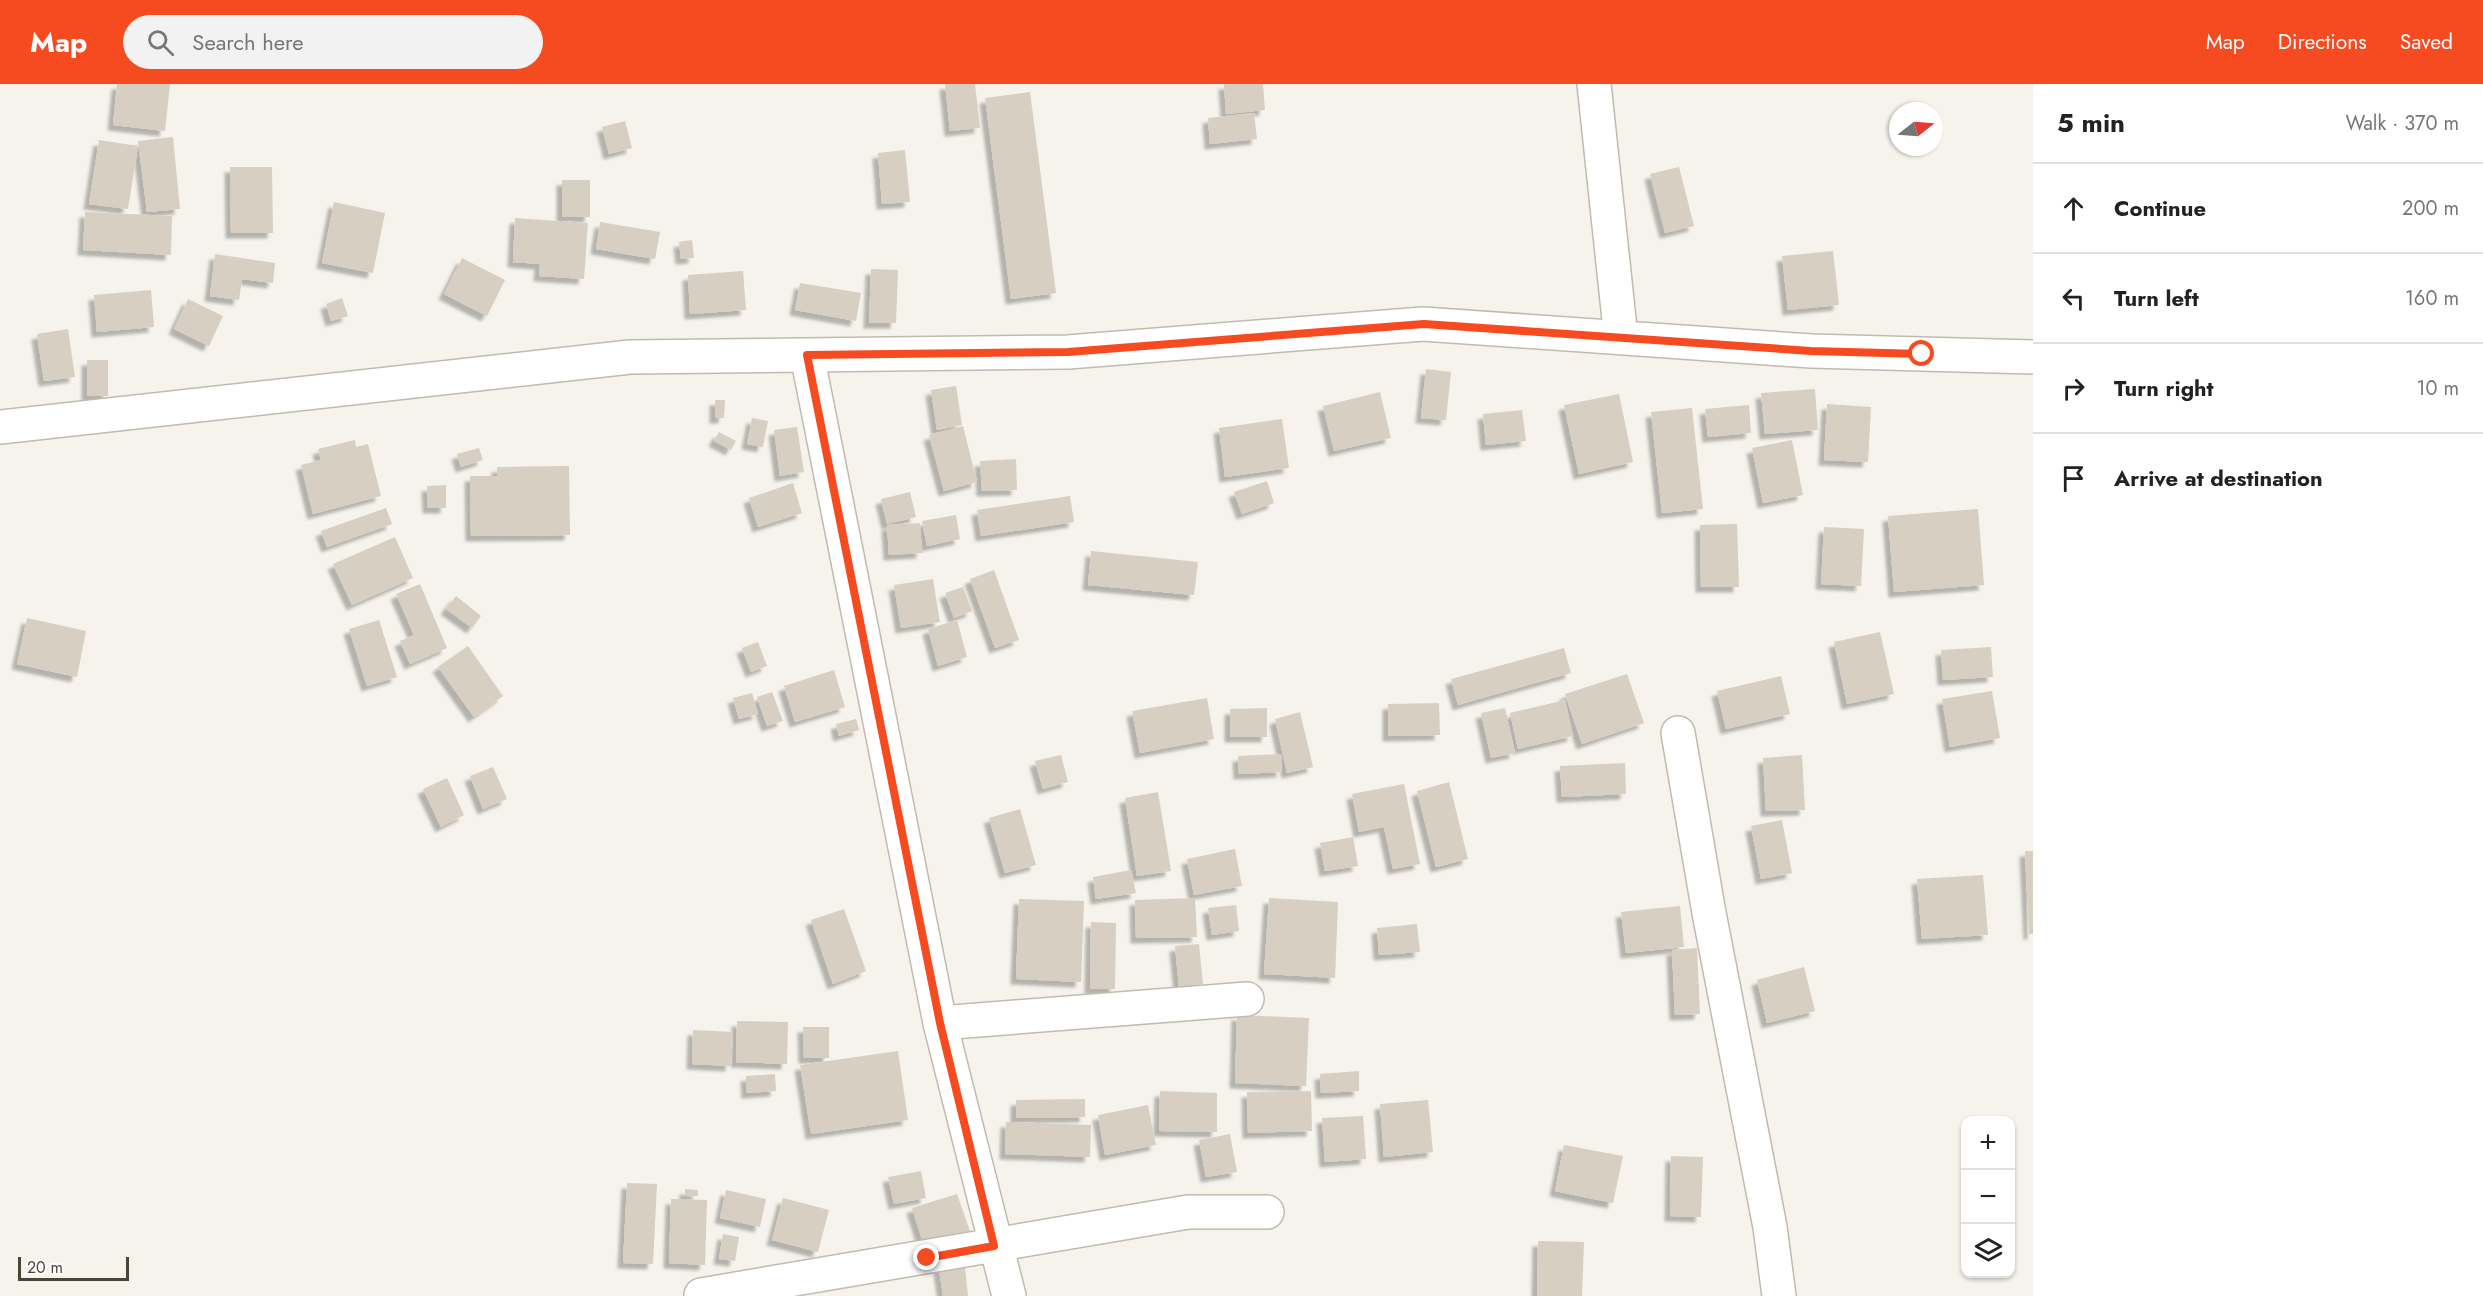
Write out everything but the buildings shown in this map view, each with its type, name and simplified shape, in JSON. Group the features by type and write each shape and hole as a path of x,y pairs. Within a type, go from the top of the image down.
{"street":[{"path":"1594,84 1621,338"},
{"path":"0,427 630,357 1068,352 1424,324 1811,351 2033,357"},
{"path":"807,355 940,1023 994,1246 1009,1296"},
{"path":"1678,733 1709,913 1770,1227 1779,1296"},
{"path":"940,1023 1247,999"},
{"path":"701,1295 1188,1212 1268,1212"}],"route":[{"path":"927,1258 994,1246 940,1023 807,355 1068,352 1424,324 1811,351 1922,354"}]}
